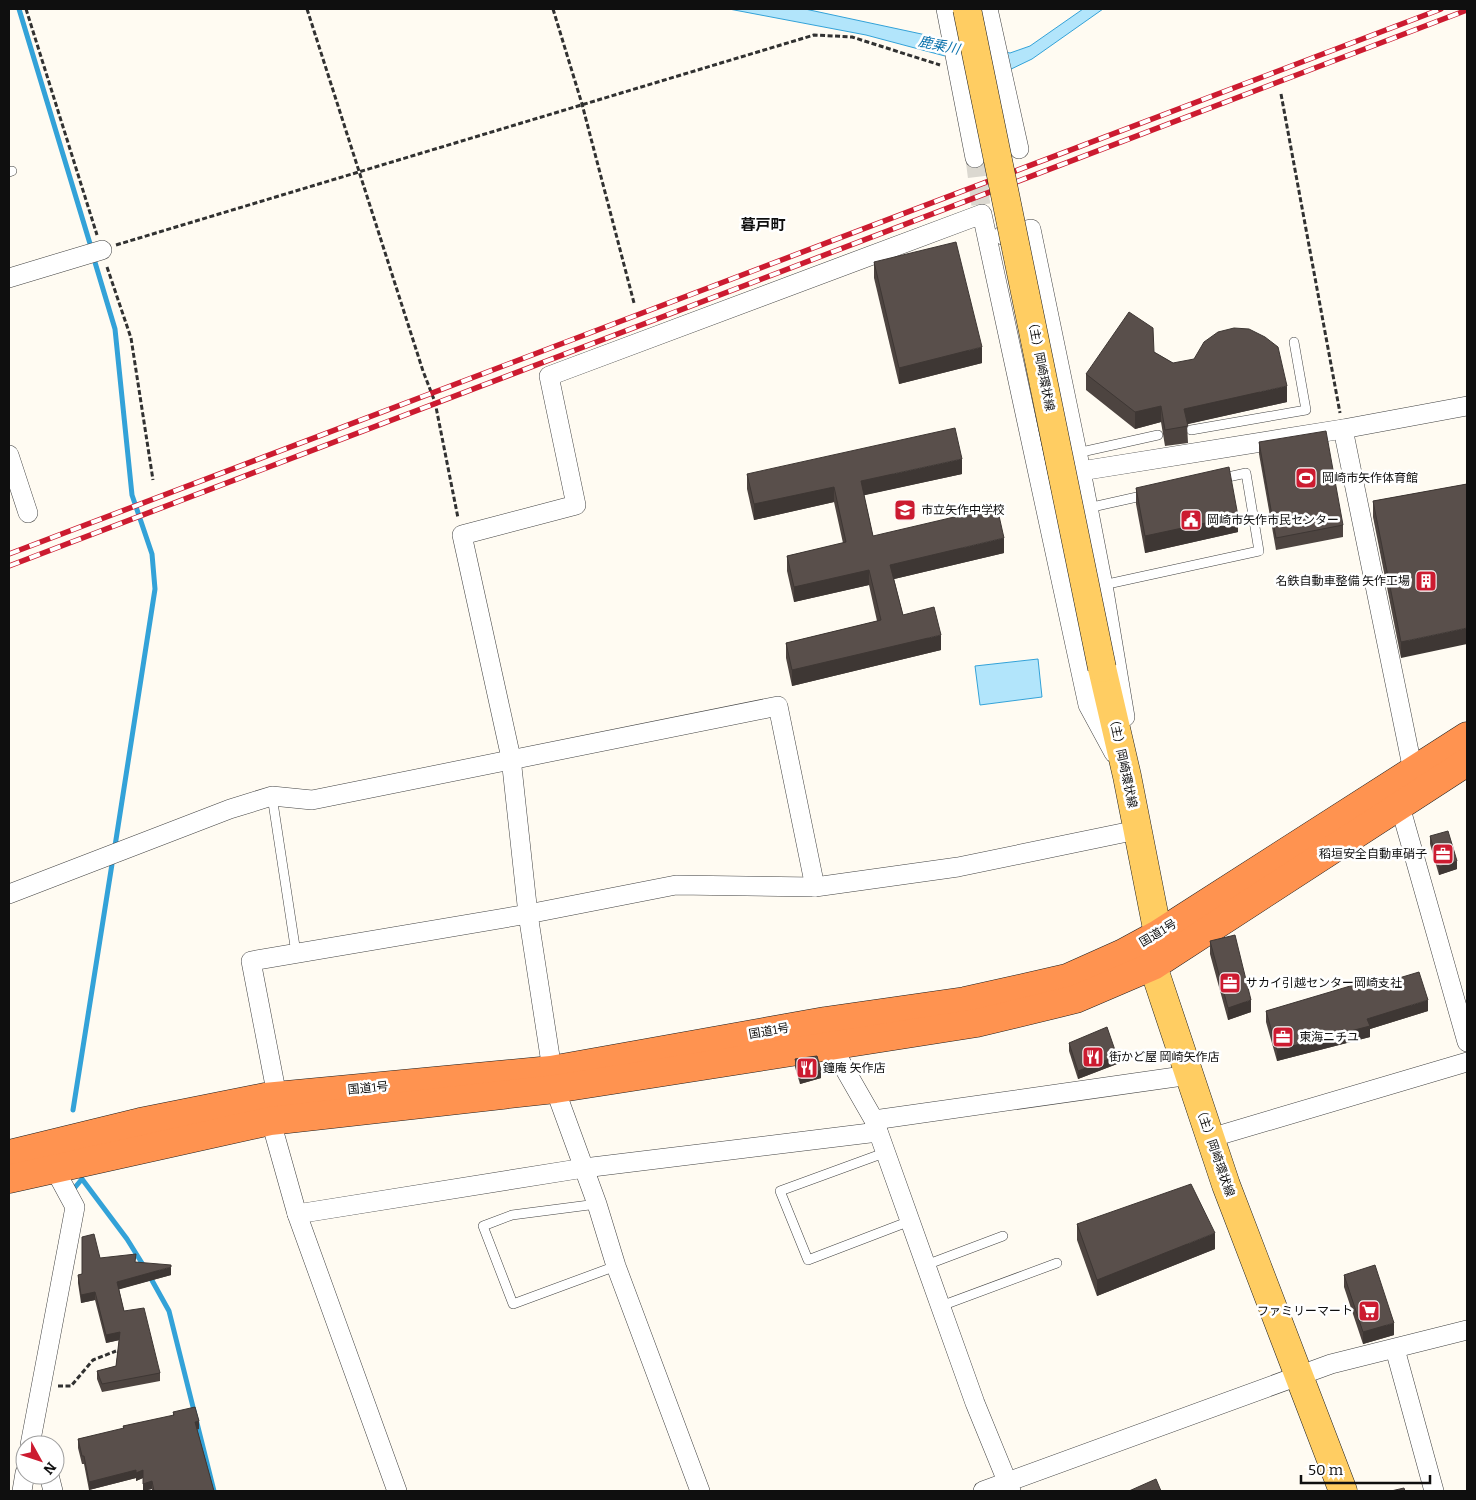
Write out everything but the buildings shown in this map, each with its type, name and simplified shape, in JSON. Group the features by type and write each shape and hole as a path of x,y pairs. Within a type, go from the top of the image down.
{"highway":[{"name":"国道1号","path":"9,1154 140,1122 271,1105 553,1079 828,1033 1067,978 1123,953 1158,934 1467,736"},
{"name":"国道1号","path":"828,1033 977,1023 1076,999 1153,966 1400,806 1461,771"},
{"name":"国道1号","path":"9,1179 55,1170 271,1105"}],"main road":[{"name":"（主）岡崎環状線","path":"959,18 1127,776 1158,934 1153,966 1226,1186 1344,1491"}],"street":[{"path":"946,9 959,18 990,17 1019,149"},
{"path":"959,18 957,71 975,158"},
{"path":"700,1491 616,1266 597,1204 553,1079 528,914 511,758 462,534 576,505 549,376 982,214 1088,705 1127,776"},
{"path":"987,238 1031,229 1103,585 1124,708 1127,776"},
{"path":"9,278 102,250"},
{"path":"1079,462 1344,429 1467,406"},
{"path":"1344,429 1413,771"},
{"path":"9,455 28,513"},
{"path":"9,894 230,809 272,796 312,800 511,758 778,706 815,887"},
{"path":"1400,806 1467,1042"},
{"path":"397,1491 297,1214 271,1105 251,961 528,914 676,885 815,887 958,867 1137,830"},
{"path":"828,1033 876,1126 975,1403 1009,1487"},
{"path":"1210,1138 1467,1062"},
{"path":"297,1214 584,1168 876,1126 1190,1075"},
{"path":"32,1435 75,1207 55,1170"},
{"path":"983,1491 1009,1487 1331,1364 1467,1330"},
{"path":"1395,1349 1434,1491"},
{"path":"35,1419 39,1435"}],"lane":[{"path":"1191,430 1306,410 1294,342"},
{"path":"1079,462 1158,435"},
{"path":"1103,585 1259,551 1246,473 1209,481"},
{"path":"1087,508 1153,494"},
{"path":"272,796 296,954"},
{"path":"884,1152 780,1191 808,1260 910,1221"},
{"path":"597,1204 512,1215 483,1226 513,1304 616,1266"},
{"path":"926,1265 1004,1236"},
{"path":"941,1306 1058,1263"}],"path":[{"path":"26,9 130,338 153,480"},
{"path":"306,9 423,371 435,402 462,534"},
{"path":"553,9 582,104 634,303"},
{"path":"102,250 814,35 852,37 957,71"},
{"path":"1281,94 1344,429"},
{"path":"41,1386 71,1386 93,1360 116,1351"}],"water":[{"name":"鹿乗川","path":"729,9 805,9 1010,53 1030,46 1083,9 1103,9 1032,59 1005,72 866,35"},
{"path":"1038,659 1042,697 980,705 975,666"}],"waterway":[{"path":"19,9 91,247"},
{"path":"94,259 115,329 132,495 152,554 155,589 115,846"},
{"path":"73,1110 112,864"},
{"path":"72,1191 82,1179 127,1239 145,1268"},
{"path":"149,1275 169,1311 214,1491"}],"tunnel":[{"path":"975,158 982,214"}],"railway":[{"path":"9,554 1441,9"},
{"path":"9,566 1467,10"}],"place":[{"name":"岡崎市矢作体育館","path":"1306,478"},
{"name":"市立矢作中学校","path":"905,510"},
{"name":"岡崎市矢作市民センター","path":"1191,520"},
{"name":"名鉄自動車整備 矢作工場","path":"1426,581"},
{"name":"稻垣安全自動車硝子","path":"1443,854"},
{"name":"サカイ引越センター岡崎支社","path":"1230,983"},
{"name":"東海ニチユ","path":"1283,1037"},
{"name":"街かど屋 岡崎矢作店","path":"1093,1057"},
{"name":"鐘庵 矢作店","path":"807,1068"},
{"name":"ファミリーマート","path":"1369,1311"}],"district":[{"name":"暮戸町","path":"763,225"}]}
